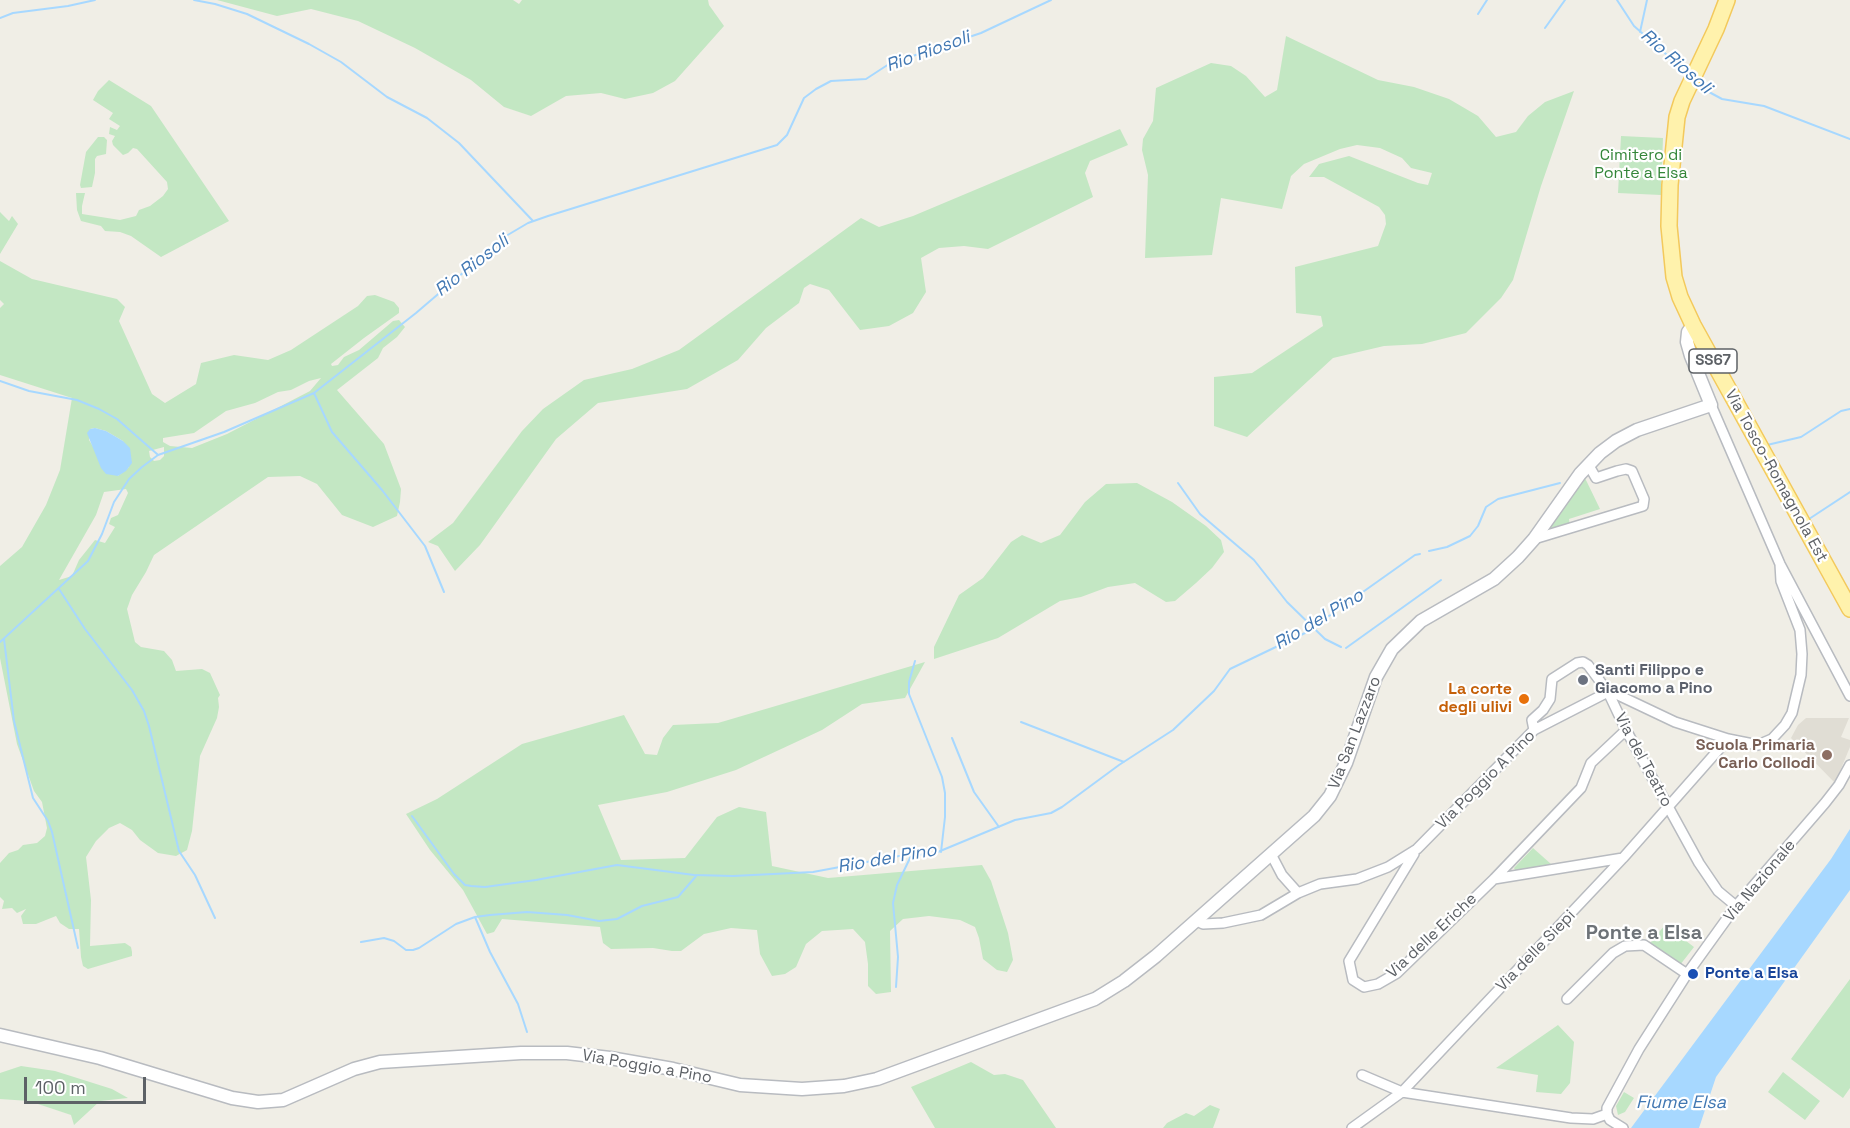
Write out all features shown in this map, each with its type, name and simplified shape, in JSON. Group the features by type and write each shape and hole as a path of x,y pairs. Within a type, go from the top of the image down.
{"main road":[{"name":"Via Tosco-Romagnola Est","path":"1726,0 1716,29 1679,110 1674,137 1669,226 1677,288 1693,325 1850,609"}],"street":[{"path":"1693,325 1688,332 1687,342 1711,405 1780,564 1850,696"},
{"name":"Via San Lazzaro","path":"1197,921 1314,816 1330,796 1346,763 1376,677 1392,649 1421,621 1494,579 1518,557 1534,539 1588,465 1616,441 1637,430 1711,405"},
{"path":"1534,539 1643,506 1644,499 1632,471 1626,469 1596,478 1588,465"},
{"path":"1608,692 1675,722 1728,739 1758,744 1772,740 1792,713 1797,695 1802,654 1800,630 1781,581 1780,564"},
{"name":"Via del Teatro","path":"1534,730 1532,720 1543,710 1550,699 1552,679 1577,663 1583,662 1588,665 1608,692 1626,730 1705,872 1718,891 1736,906"},
{"name":"Via Poggio A Pino","path":"1197,921 1203,924 1222,923 1261,915 1298,893 1320,884 1372,875 1418,849 1534,730 1608,692"},
{"path":"1494,879 1581,788 1591,763 1626,730"},
{"name":"Via delle Siepi","path":"1352,1128 1402,1092 1623,858 1728,739"},
{"name":"Via Nazionale","path":"1607,1114 1607,1107 1639,1049 1687,974 1736,906 1825,803 1839,785 1850,765"},
{"name":"Via delle Eriche","path":"1418,849 1349,962 1353,980 1364,987 1378,984 1397,973 1494,879"},
{"path":"1271,854 1282,875 1298,893"},
{"path":"1494,879 1623,858"},
{"name":"Via Poggio a Pino","path":"0,1035 100,1058 232,1098 258,1102 283,1100 354,1069 380,1062 521,1053 567,1053 610,1058 740,1084 802,1089 844,1086 877,1079 1095,999 1124,981 1197,921"},
{"path":"1567,999 1613,953 1625,946 1644,945 1687,974"},
{"path":"1362,1075 1402,1092 1571,1118 1593,1119 1607,1114 1618,1125"}],"shaded area":[{"name":"Scuola Primaria Carlo Collodi","path":"1806,718 1849,718 1841,737 1850,740 1850,747 1835,783 1791,738 1798,725"}],"green space":[{"path":"217,0 513,0 519,4 522,0 708,0 724,26 675,81 653,93 625,99 601,93 566,96 531,116 504,107 471,80 415,48 358,21 311,9 277,16"},
{"path":"1286,36 1378,80 1414,87 1449,99 1478,116 1496,137 1516,132 1528,116 1545,102 1574,91 1541,186 1513,280 1501,298 1466,333 1422,344 1384,346 1333,358 1247,437 1214,426 1214,377 1252,373 1323,326 1321,316 1296,313 1295,267 1378,246 1386,224 1385,215 1379,207 1324,177 1309,177 1319,164 1349,156 1418,183 1428,185 1432,173 1411,168 1402,158 1380,148 1357,145 1340,149 1304,164 1291,176 1282,209 1221,198 1212,255 1145,258 1148,175 1142,150 1143,139 1153,121 1156,88 1211,63 1231,66 1246,76 1265,97 1277,90"},
{"path":"109,80 151,106 229,221 161,257 131,236 120,232 105,231 101,226 81,221 77,210 76,193 85,193 82,214 120,220 136,216 139,210 150,206 168,189 167,182 137,149 133,148 123,155 113,145 112,141 115,136 109,134 110,127 117,130 120,126 109,119 113,113 93,100"},
{"path":"1120,129 1128,145 1090,161 1085,173 1093,197 988,249 964,246 939,248 921,258 926,292 913,313 889,326 860,330 829,290 810,284 804,288 799,303 766,328 738,360 687,389 598,403 556,439 480,545 455,571 438,546 428,542 453,523 522,431 543,409 584,380 632,369 679,350 861,218 879,227 913,216"},
{"name":"Cimitero di Ponte a Elsa","path":"1621,136 1663,138 1661,195 1618,193"},
{"path":"98,137 104,137 107,140 106,154 97,156 95,159 92,187 81,188 86,152"},
{"path":"0,212 9,221 12,216 18,224 0,254"},
{"path":"0,261 32,279 117,299 125,307 119,321 152,394 165,403 196,384 201,363 234,355 268,360 291,350 358,306 367,296 375,295 394,302 399,308 399,313 331,364 332,366 338,365 344,357 359,350 393,321 399,320 405,327 383,348 378,358 337,390 384,444 401,489 397,516 373,527 342,515 317,484 300,476 268,477 154,555 132,595 127,609 135,642 141,647 164,651 172,660 176,671 202,669 210,673 220,695 219,707 217,718 200,756 192,831 187,850 176,856 158,853 140,840 132,830 120,823 109,828 96,841 86,857 91,900 90,946 125,943 131,947 132,952 132,956 88,969 83,966 79,929 69,929 60,923 56,916 36,924 23,924 21,916 26,909 17,913 12,908 2,909 4,901 0,897 0,863 9,853 18,850 23,845 37,843 45,836 47,828 42,802 34,791 17,744 0,658 0,566 22,547 46,505 60,470 72,398 0,375 0,308 4,304 0,300","holes":["321,378 310,391 227,434 192,448 170,446 163,442 163,438 194,433 226,411 255,403 278,392 291,390","90,429 106,431 123,441 129,467 118,476 89,440","164,447 164,456 154,461 149,451","126,489 128,493 118,515 111,518 109,524 115,527 105,543 95,540 79,560 72,576 59,580 96,515 104,492"]},
{"path":"1585,478 1600,509 1569,519 1570,526 1550,530 1550,525"},
{"path":"1137,483 1172,502 1206,526 1221,540 1224,552 1212,568 1196,583 1175,601 1166,602 1135,583 1108,587 1081,597 1060,601 998,638 934,659 934,647 959,595 983,578 1011,542 1022,535 1041,543 1060,535 1085,502 1106,484"},
{"path":"925,662 905,698 862,704 822,730 736,770 667,792 598,805 621,860 685,858 717,817 739,807 766,812 772,866 828,878 982,865 991,881 1008,933 1013,960 1007,972 997,970 983,959 975,927 960,920 929,916 903,919 890,931 891,992 876,994 868,986 865,942 853,929 822,931 806,944 796,967 785,974 772,976 760,954 757,930 731,928 704,934 681,951 653,948 611,949 603,943 600,927 502,919 494,932 487,934 463,890 430,850 406,814 437,799 522,744 624,715 645,754 657,755 663,738 673,725 718,723"},
{"path":"1533,848 1551,864 1518,872 1515,870 1514,868"},
{"path":"1665,925 1694,947 1680,965 1650,943"},
{"path":"1850,979 1850,1088 1843,1098 1791,1059"},
{"path":"1558,1025 1574,1042 1570,1083 1561,1094 1536,1092 1538,1075 1496,1068"},
{"path":"971,1062 994,1075 1005,1074 1023,1080 1056,1128 935,1128 911,1087"},
{"path":"21,1066 55,1071 112,1089 128,1098 100,1101 74,1125 71,1115 29,1101 0,1099 0,1073"},
{"path":"1783,1072 1820,1101 1805,1120 1768,1092"},
{"path":"1624,1092 1634,1098 1625,1112 1618,1115 1616,1106"},
{"path":"1210,1105 1220,1109 1213,1128 1163,1128 1167,1123 1186,1113 1194,1116"}],"water":[{"path":"90,429 106,431 130,448 132,463 118,476 106,474 101,468 87,433"},
{"name":"Fiume Elsa","path":"1850,829 1850,890 1716,1077 1699,1128 1631,1128 1831,859"}],"waterway":[{"path":"0,18 13,13 95,0"},
{"path":"194,0 247,14 309,44 341,62 387,97 427,118 459,143 533,221"},
{"name":"Rio Riosoli","path":"0,642 88,561 102,534 114,502 129,479 142,467 158,455 224,432 314,393 416,313 506,236 528,223 548,216 777,145 787,135 804,98 831,81 866,79 889,64 981,33 1051,0"},
{"path":"1478,14 1487,0"},
{"path":"1545,28 1565,0"},
{"name":"Rio Riosoli","path":"1617,0 1634,26 1667,55 1687,77"},
{"path":"1640,32 1647,0"},
{"name":"Rio Riosoli","path":"1696,85 1722,99 1764,106 1850,139"},
{"path":"0,381 29,391 77,400 99,409 117,419 157,454"},
{"path":"314,393 332,432 382,490 425,546 444,592"},
{"name":"Rio del Pino","path":"1767,445 1801,437 1841,411 1850,409"},
{"path":"1178,483 1200,514 1254,560 1287,602 1325,639 1341,647"},
{"name":"Rio del Pino","path":"1429,551 1447,547 1470,536 1478,526 1486,507 1498,499 1560,483"},
{"path":"1809,519 1850,492"},
{"name":"Rio del Pino","path":"412,816 454,874 465,885 471,886 485,887 536,880 617,865 694,875 733,876 813,872 899,856 933,854 1015,820 1051,813 1062,807 1119,765 1173,730 1214,691 1230,669 1305,633 1415,555 1420,554"},
{"path":"1346,648 1441,580"},
{"path":"59,589 85,629 132,690 144,711 179,851 195,875 215,918"},
{"path":"4,639 14,721 33,798 48,821 52,832 78,948"},
{"path":"915,661 909,682 909,694 942,777 945,793 941,852"},
{"path":"1021,722 1124,762"},
{"path":"952,738 974,792 999,827"},
{"path":"896,987 898,957 893,903 897,885 911,856"},
{"name":"Rio del Pino","path":"361,942 384,938 394,941 406,950 413,950 456,924 475,917 490,915 527,912 567,915 599,921 617,919 642,906 678,897 697,875"},
{"path":"475,917 490,952 518,1004 527,1032"}],"place":[{"name":"Santi Filippo e Giacomo a Pino","path":"1583,680"},
{"name":"La corte degli ulivi","path":"1524,699"},
{"name":"Scuola Primaria Carlo Collodi","path":"1827,755"},
{"name":"Ponte a Elsa","path":"1693,974"}],"district":[{"name":"Ponte a Elsa","path":"1644,934"}]}
